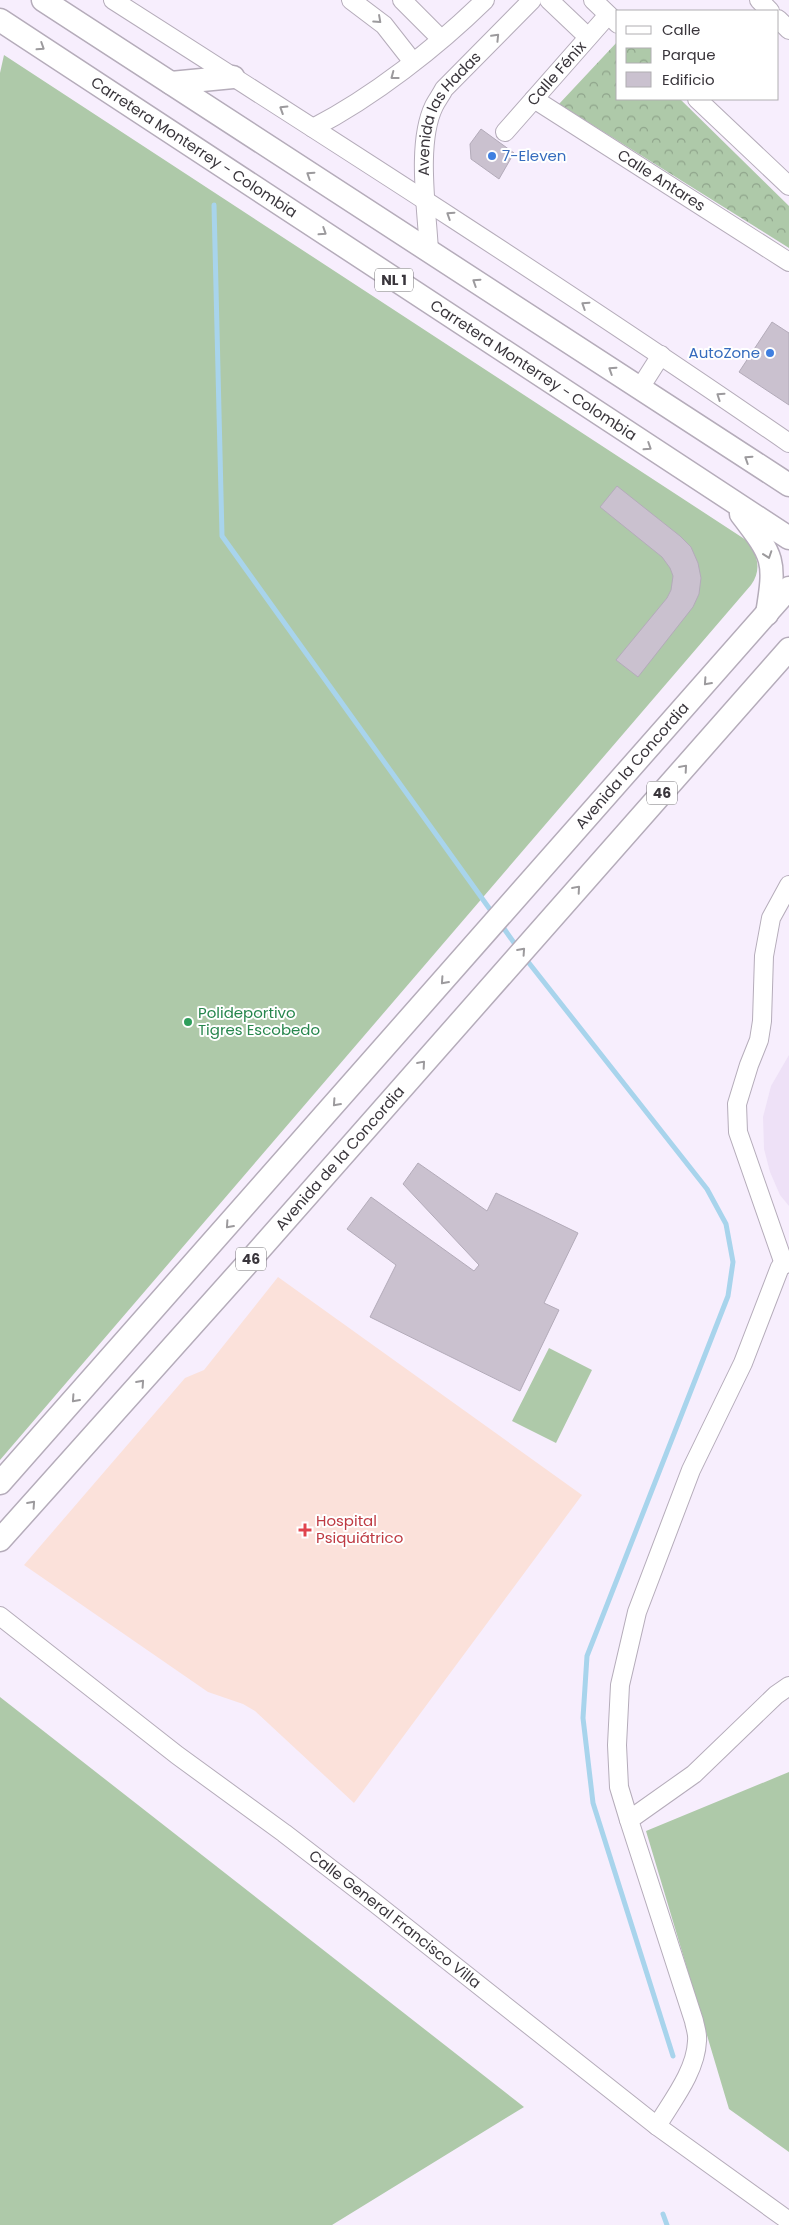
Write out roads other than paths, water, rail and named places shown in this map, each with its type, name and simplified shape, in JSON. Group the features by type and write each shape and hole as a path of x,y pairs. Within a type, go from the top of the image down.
{"main road":[{"path":"43,0 789,486"},
{"name":"Carretera Monterrey - Colombia","path":"0,20 789,538"},
{"path":"171,82 233,77"},
{"path":"731,501 769,554 773,572 767,614"},
{"name":"Avenida la Concordia","path":"0,1483 789,588"},
{"name":"Avenida de la Concordia","path":"0,1540 786,654"}],"street":[{"path":"112,0 427,200 661,355 789,443"},
{"path":"402,0 441,39"},
{"path":"313,128 353,106 413,62 485,0"},
{"name":"Avenida las Hadas","path":"429,252 425,147 427,125 434,105 444,90 532,0"},
{"path":"549,0 588,37"},
{"path":"593,0 613,19"},
{"path":"759,0 769,10"},
{"path":"358,2 384,25 413,62"},
{"name":"Calle Fénix","path":"505,132 588,37 613,19"},
{"path":"779,20 789,30"},
{"name":"Calle Antares","path":"534,99 789,262"},
{"path":"698,100 789,186"},
{"path":"640,388 661,355"},
{"path":"657,2126 689,2072 695,2057 698,2040 694,2021 619,1787 617,1745 620,1685 636,1612 691,1470 743,1363 780,1267 786,1263 738,1132 737,1104 748,1065 759,1040 762,1020 764,956 772,918 789,885"},
{"name":"Calle General Francisco Villa","path":"0,1616 177,1755 284,1833 375,1903 657,2126 789,2221"},
{"path":"630,1820 694,1774 776,1695 789,1686"}],"waterway":[{"path":"214,205 222,536 494,915"},
{"path":"500,923 517,947"},
{"path":"525,958 707,1189 726,1224 733,1262 728,1296 587,1656 583,1718 593,1803 673,2056"},
{"path":"663,2214 667,2225"}],"place":[{"name":"7-Eleven","path":"492,156"},
{"name":"AutoZone","path":"770,353"},
{"name":"Polideportivo Tigres Escobedo","path":"188,1022"},
{"name":"Hospital Psiquiátrico","path":"305,1530"}]}
